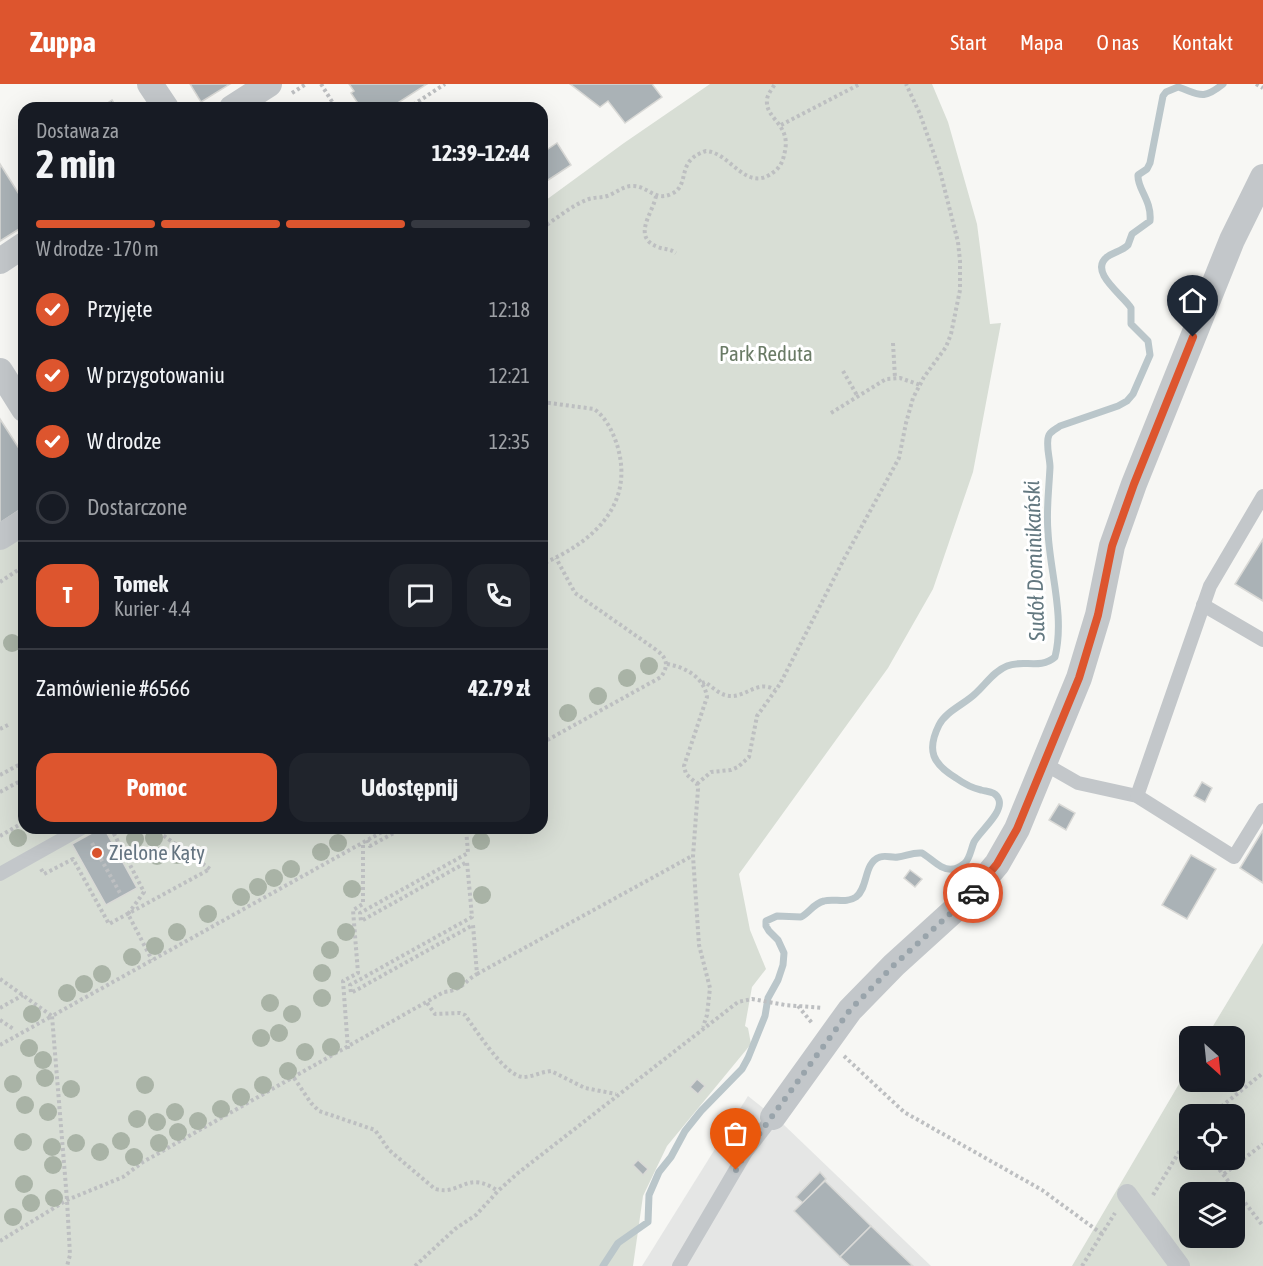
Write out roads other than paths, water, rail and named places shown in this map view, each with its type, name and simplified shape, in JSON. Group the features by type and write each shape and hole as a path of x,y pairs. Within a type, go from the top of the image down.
{"street":[{"path":"150,84 162,102"},
{"path":"241,102 269,84"},
{"path":"773,1117 850,1010 894,965 970,896 997,864 1017,829 1079,678 1098,615 1112,546 1134,484 1232,240 1263,177"},
{"path":"0,261 18,249"},
{"path":"0,371 18,400"},
{"path":"0,537 18,526"},
{"path":"1127,1194 1180,1266"}],"lane":[{"path":"1137,796 1210,586 1263,496"},
{"path":"1203,605 1263,640"},
{"path":"1043,763 1078,783 1137,796 1233,857 1263,810"},
{"path":"0,874 86,834"},
{"path":"679,1266 746,1152 773,1117"}],"waterway":[{"name":"Sudół Dominikański","path":"603,1266 618,1243 648,1222 649,1195 659,1172 671,1157 685,1131 742,1069 748,1058 765,1016 768,998 783,965 784,953 778,940 766,926 766,921 777,916 801,917 820,902 848,900 856,897 863,887 871,864 880,857 922,853 944,868 958,868 967,861 974,842 998,810 999,800 996,795 965,783 948,773 937,762 933,750 935,734 946,716 972,697 1002,668 1019,663 1043,663 1055,657 1058,642 1058,610 1047,524 1050,467 1048,438 1051,432 1060,426 1118,406 1133,394 1150,355 1148,341 1131,324 1131,308 1104,277 1102,263 1107,257 1128,245 1132,234 1150,221 1149,207 1138,175 1147,169 1150,163 1163,96 1166,92 1178,87 1196,94 1205,94 1223,84"}],"place":[{"name":"Zielone Kąty","path":"97,853"}],"park label":[{"name":"Park Reduta","path":"766,354"}]}
